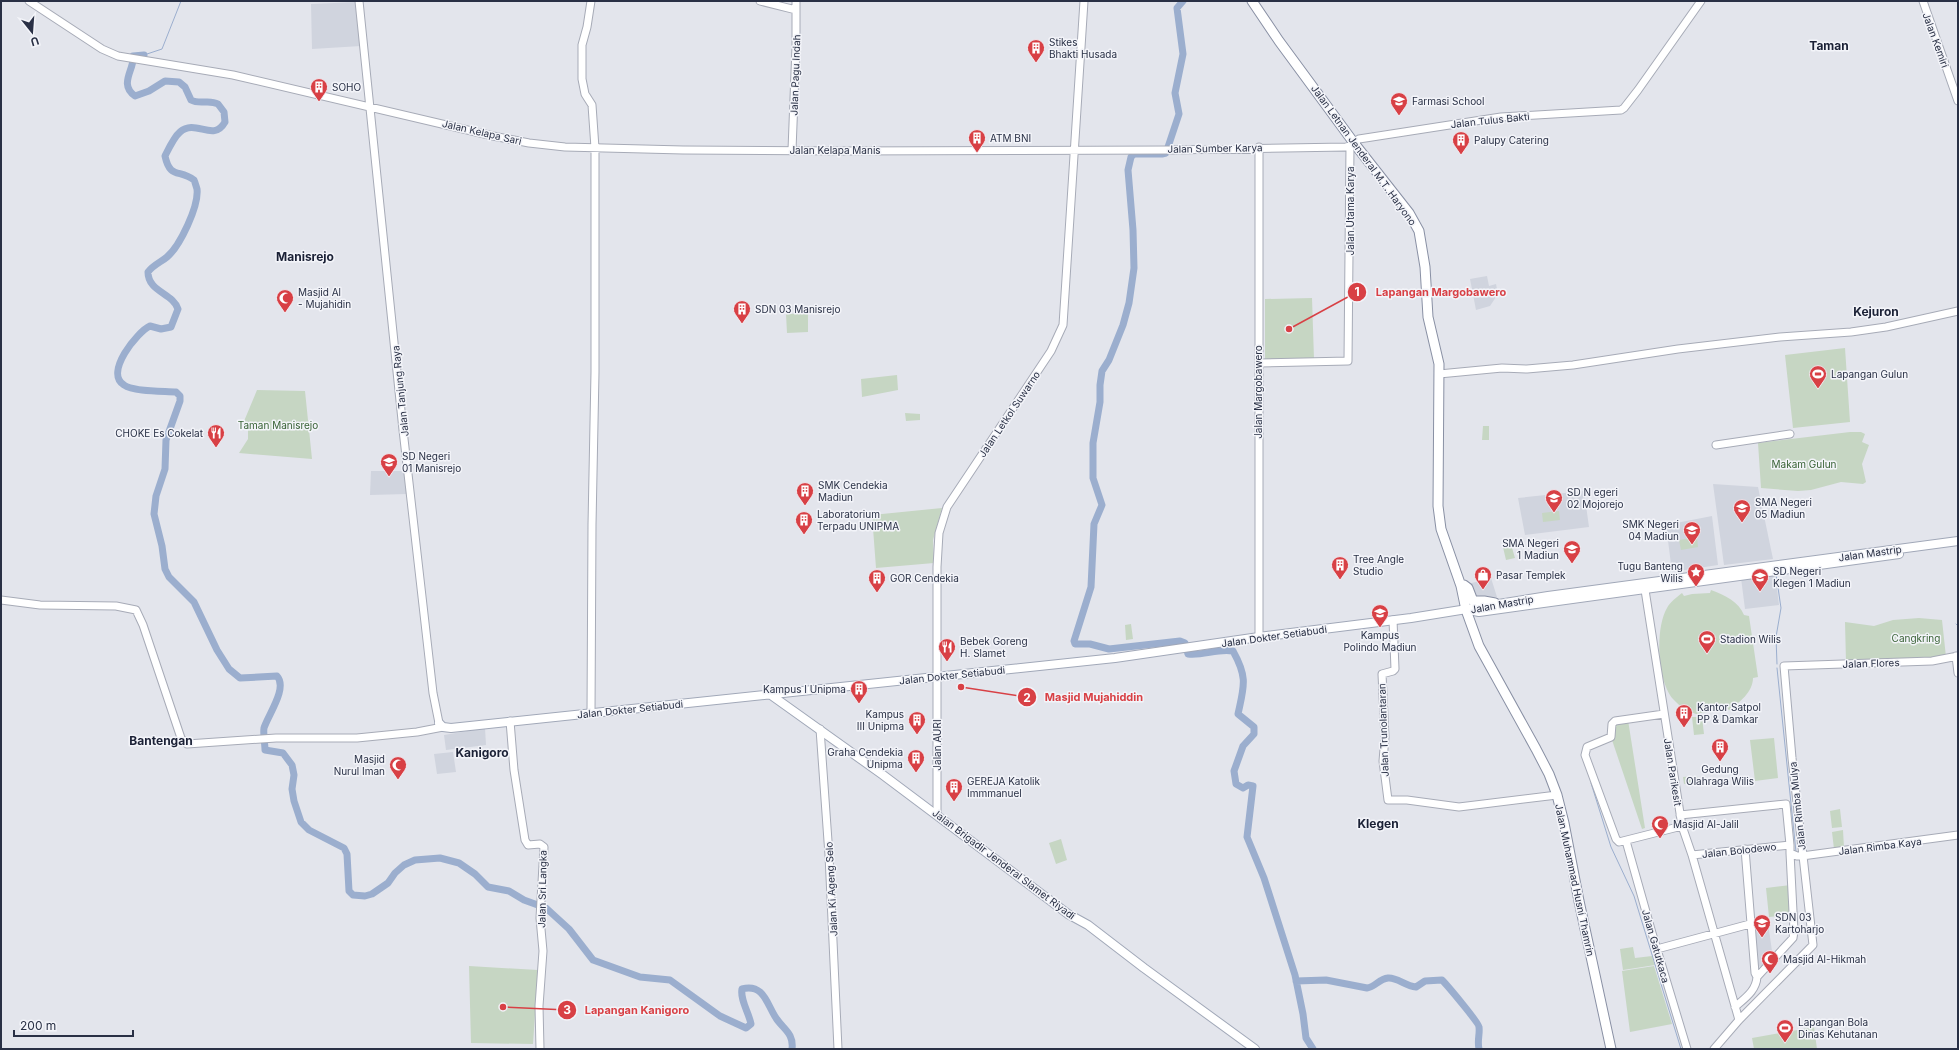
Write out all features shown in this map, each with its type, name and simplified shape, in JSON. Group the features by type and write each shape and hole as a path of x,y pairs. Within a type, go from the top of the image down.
{"highway":[{"name":"Jalan Letnan Jenderal M.T. Haryono","path":"1252,1 1352,145 1409,213 1419,231 1424,267 1427,311 1439,364 1438,506 1442,534 1460,584 1466,610"},
{"path":"1460,584 1465,585 1473,601 1494,603"},
{"name":"Jalan Muhammad Husni Thamrin","path":"1466,610 1479,646 1540,757 1557,795 1611,1049"}],"main road":[{"name":"Jalan Mastrip","path":"1466,610 1479,612 1548,599 1887,553 1958,541"},
{"name":"Jalan Mastrip","path":"1887,553 1958,546"},
{"name":"Jalan Mastrip","path":"1466,610 1477,606 1494,603 1645,590 1776,568"},
{"name":"Jalan Dokter Setiabudi","path":"441,725 451,728 1115,658 1259,637 1466,610"},
{"name":"Jalan Brigadir Jenderal Slamet Riyadi","path":"771,695 937,815 1068,914 1088,925 1255,1049"}],"street":[{"name":"Jalan Kelapa Sari","path":"29,1 102,49 126,58 233,75 529,143 595,148"},
{"name":"Jalan Tanjung Raya","path":"359,1 403,430 433,693 441,725"},
{"path":"591,1 588,27 582,45 582,80 585,94 592,105 595,148 592,713"},
{"path":"760,1 796,10"},
{"name":"Jalan Pagu Indah","path":"792,150 796,47 796,1"},
{"name":"Jalan Letkol Suwarno","path":"936,676 937,567 941,526 951,501 1051,351 1062,329 1065,311 1076,149 1084,1"},
{"name":"Jalan Tulus Bakti","path":"1352,145 1359,139 1445,125 1525,115 1621,110 1627,104 1701,1"},
{"name":"Jalan Kemiri","path":"1923,1 1958,101"},
{"name":"Jalan Sumber Karya","path":"1076,149 1171,150 1352,145"},
{"name":"Jalan Utama Karya","path":"1259,363 1348,361 1352,145"},
{"name":"Jalan Margobawero","path":"1259,147 1259,637"},
{"name":"Jalan Kelapa Manis","path":"595,148 720,151 1076,149"},
{"path":"1439,374 1495,369 1527,369 1573,365 1684,348 1780,337 1851,332 1886,327 1958,311"},
{"path":"1716,445 1790,434"},
{"name":"Jalan Parikesit","path":"1645,590 1682,826 1715,933 1739,1020"},
{"path":"1,600 40,605 116,606 135,609 143,625 184,743 194,745 276,738 357,738 417,732 441,725"},
{"name":"Jalan Trunolantaran","path":"1393,620 1395,669 1382,674 1385,737 1383,761 1388,800 1407,800 1459,807 1557,795"},
{"path":"1957,656 1958,673"},
{"name":"Jalan Flores","path":"1784,666 1932,661 1957,656"},
{"name":"Jalan Rimba Mulya","path":"1739,1020 1813,945 1802,856 1784,666"},
{"name":"Jalan AURI","path":"936,676 937,815"},
{"name":"Jalan Gatutkaca","path":"1664,714 1629,718 1615,722 1612,724 1612,734 1609,739 1587,747 1585,753 1616,839 1623,842 1687,1049"},
{"name":"Jalan Sri Langka","path":"510,721 514,770 525,840 528,845 540,844 544,847 541,901 543,951 540,1006 540,1049"},
{"name":"Jalan Ki Ageng Selo","path":"820,729 829,855 838,1049"},
{"path":"1680,816 1786,804 1790,849 1794,931 1793,938 1757,977"},
{"path":"1623,842 1682,826"},
{"name":"Jalan Rimba Kaya","path":"1802,856 1958,835"},
{"path":"1735,1007 1753,990 1757,977 1755,973 1750,924 1745,849"},
{"name":"Jalan Bolodewo","path":"1692,855 1745,849 1790,849 1797,856 1802,856"},
{"path":"1657,949 1750,924"},
{"path":"1714,1049 1739,1020"}],"shaded area":[{"path":"357,2 361,46 312,49 311,4"},
{"path":"1487,276 1489,286 1496,284 1498,294 1490,306 1476,310 1470,279"},
{"name":"SD Negeri 01 Manisrejo","path":"371,471 406,471 407,494 370,495"},
{"name":"SMA Negeri 05 Madiun","path":"1713,484 1758,487 1773,559 1724,565"},
{"name":"SD N egeri 02 Mojorejo","path":"1584,491 1589,527 1525,535 1518,498"},
{"name":"SMK Negeri 04 Madiun","path":"1712,516 1718,565 1672,572 1666,525"},
{"name":"SD Negeri Klegen 1 Madiun","path":"1775,573 1779,605 1745,609 1741,578"},
{"name":"Pasar Templek","path":"1491,578 1497,597 1476,601 1468,584"},
{"path":"485,728 486,745 446,750 444,735"},
{"path":"453,752 456,772 437,774 434,754"},
{"name":"SDN 03 Kartoharjo","path":"1767,916 1773,958 1765,966 1756,967 1751,918"}],"green space":[{"path":"1312,298 1314,359 1265,359 1265,299"},
{"path":"808,313 808,332 787,333 786,314"},
{"name":"Lapangan Gulun","path":"1845,348 1850,422 1793,428 1785,355"},
{"path":"897,375 898,390 862,397 861,379"},
{"name":"Taman Manisrejo","path":"257,390 305,391 312,459 239,453 248,439 248,427 242,426"},
{"path":"905,413 920,414 920,420 906,421"},
{"path":"1483,426 1489,426 1489,440 1482,440"},
{"name":"Makam Gulun","path":"1861,432 1865,434 1862,442 1869,445 1862,464 1866,482 1863,484 1841,482 1811,490 1798,491 1761,488 1758,443"},
{"path":"942,508 933,540 934,563 876,568 872,515"},
{"path":"1559,511 1560,520 1543,522 1542,513"},
{"path":"1697,537 1698,547 1681,550 1679,540"},
{"path":"1510,541 1515,558 1506,560 1502,543"},
{"name":"Stadion Wilis","path":"1711,590 1731,600 1739,606 1744,615 1749,616 1758,677 1753,678 1751,688 1748,692 1729,710 1727,708 1718,711 1700,713 1699,715 1688,711 1673,699 1668,691 1661,668 1659,641 1663,617 1668,606 1674,600 1682,593 1684,596 1710,593"},
{"name":"Cangkring","path":"1919,618 1942,620 1946,657 1846,662 1845,622 1874,626 1893,620"},
{"path":"1131,624 1133,639 1126,640 1125,625"},
{"path":"1692,717 1702,717 1704,734 1694,735"},
{"path":"1628,720 1645,828 1642,829 1612,740 1614,724"},
{"path":"1774,738 1778,778 1755,781 1750,740"},
{"path":"1697,776 1698,783 1684,784 1683,777"},
{"path":"1840,809 1842,827 1832,828 1830,811"},
{"path":"1843,830 1844,848 1834,849 1832,832"},
{"path":"1061,839 1067,860 1056,864 1049,843"},
{"path":"1791,885 1792,915 1769,917 1766,888"},
{"path":"1633,947 1635,958 1652,956 1655,965 1623,970 1620,949"},
{"path":"469,966 538,970 533,1044 471,1043"},
{"path":"1654,966 1672,1024 1630,1032 1622,971"},
{"name":"Lapangan Bola Dinas Kehutanan","path":"1814,1027 1817,1049 1754,1049 1752,1038"}],"waterway":[{"path":"144,55 162,49 181,1"},
{"path":"1183,1 1177,8 1183,54 1175,93 1179,114 1166,153 1134,154 1131,157 1128,170 1133,230 1134,268 1129,303 1123,325 1109,360 1102,371 1100,402 1093,443 1093,478 1102,505 1094,524 1091,587 1074,641 1075,644 1090,644 1109,649 1180,641 1185,643 1188,654 1199,654 1222,650 1233,651 1243,675 1243,689 1238,714 1254,727 1254,734 1243,746 1234,771 1236,784 1243,788 1248,785 1253,786 1247,837 1264,878 1295,975 1306,1038 1313,1049"},
{"path":"144,55 133,56 132,66 128,76 128,87 135,96 149,91 165,81 179,82 185,87 191,100 218,104 224,112 225,122 220,128 210,131 192,127 186,128 176,137 165,156 172,171 194,180 197,189 197,196 192,215 183,235 172,252 148,272 149,279 152,284 171,299 178,309 171,327 161,329 150,326 144,330 131,344 120,363 118,372 119,379 124,385 135,389 176,392 180,396 180,401 166,440 165,469 156,496 154,514 162,546 165,569 169,577 194,602 217,650 229,669 240,678 277,676 280,681 279,694 264,728 265,750 283,753 292,765 294,775 292,789 294,801 301,822 309,830 344,848 347,854 349,891 353,895 365,896 372,894 388,883 395,873 404,865 415,860 440,858 459,863 475,874 488,887 509,891 524,900 546,908 569,929 593,960 640,977 670,980 720,1016 746,1028 751,1024 743,1002 742,989 755,989 764,996 776,1018 790,1035 792,1049"},
{"path":"1776,574 1781,608 1776,637 1777,664"},
{"path":"1777,668 1796,852"},
{"path":"1591,783 1611,847 1634,896 1681,1049"},
{"path":"1296,981 1326,980 1367,988 1388,978 1416,987 1425,981 1442,980 1478,1024 1479,1049"}],"place":[{"name":"Stikes Bhakti Husada","path":"1036,63"},
{"name":"SOHO","path":"319,102"},
{"name":"Farmasi School","path":"1399,116"},
{"name":"ATM BNI","path":"977,153"},
{"name":"Palupy Catering","path":"1461,155"},
{"name":"Masjid Al - Mujahidin","path":"285,313"},
{"name":"SDN 03 Manisrejo","path":"742,324"},
{"name":"Lapangan Margobawero","path":"1289,329"},
{"name":"Lapangan Gulun","path":"1818,389"},
{"name":"CHOKE Es Cokelat","path":"216,448"},
{"name":"SD Negeri 01 Manisrejo","path":"389,477"},
{"name":"SMK Cendekia Madiun","path":"805,506"},
{"name":"SD N egeri 02 Mojorejo","path":"1554,513"},
{"name":"SMA Negeri 05 Madiun","path":"1742,523"},
{"name":"Laboratorium Terpadu UNIPMA","path":"804,535"},
{"name":"SMK Negeri 04 Madiun","path":"1692,545"},
{"name":"SMA Negeri 1 Madiun","path":"1572,564"},
{"name":"Tree Angle Studio","path":"1340,580"},
{"name":"Tugu Banteng Wilis","path":"1696,587"},
{"name":"Pasar Templek","path":"1483,590"},
{"name":"SD Negeri Klegen 1 Madiun","path":"1760,592"},
{"name":"GOR Cendekia","path":"877,593"},
{"name":"Kampus Polindo Madiun","path":"1380,628"},
{"name":"Stadion Wilis","path":"1707,654"},
{"name":"Bebek Goreng H. Slamet","path":"947,662"},
{"name":"Masjid Mujahiddin","path":"961,687"},
{"name":"Kampus I Unipma","path":"859,704"},
{"name":"Kantor Satpol PP & Damkar","path":"1684,728"},
{"name":"Kampus III Unipma","path":"917,735"},
{"name":"Gedung Olahraga Wilis","path":"1720,762"},
{"name":"Graha Cendekia Unipma","path":"916,773"},
{"name":"Masjid Nurul Iman","path":"398,780"},
{"name":"GEREJA Katolik Immmanuel","path":"954,802"},
{"name":"Masjid Al-Jalil","path":"1660,839"},
{"name":"SDN 03 Kartoharjo","path":"1762,938"},
{"name":"Masjid Al-Hikmah","path":"1770,974"},
{"name":"Lapangan Kanigoro","path":"503,1007"},
{"name":"Lapangan Bola Dinas Kehutanan","path":"1785,1043"}],"district":[{"name":"Taman","path":"1829,45"},
{"name":"Manisrejo","path":"305,256"},
{"name":"Kejuron","path":"1876,311"},
{"name":"Bantengan","path":"161,740"},
{"name":"Kanigoro","path":"482,752"},
{"name":"Klegen","path":"1378,823"}]}
